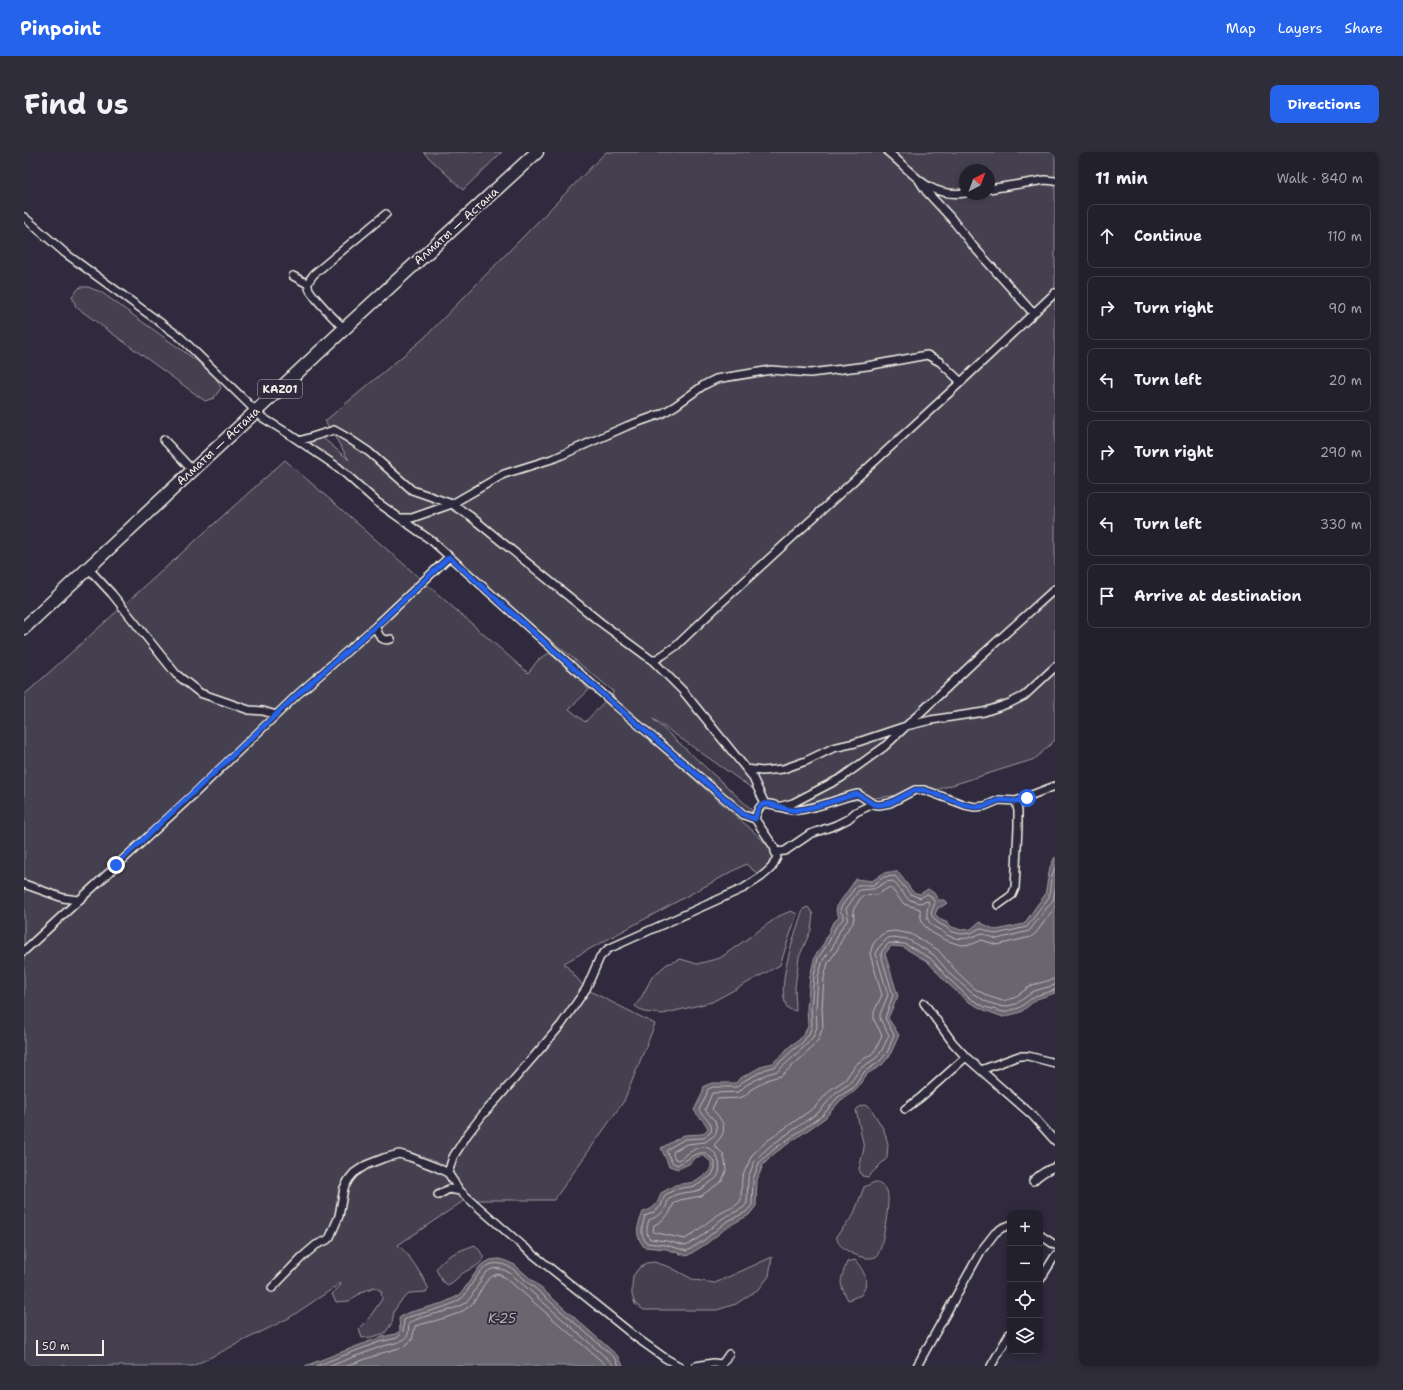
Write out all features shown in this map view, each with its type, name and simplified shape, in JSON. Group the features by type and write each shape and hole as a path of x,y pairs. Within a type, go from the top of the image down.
{"highway":[{"name":"Алматы — Астана","path":"24,628 255,411 537,152"}],"street":[{"path":"888,152 929,188 940,192 959,194"},
{"path":"919,180 973,246 1033,313"},
{"path":"995,188 1045,180 1055,181"},
{"path":"344,329 308,289 308,284 314,274 386,214"},
{"path":"24,217 65,253 180,337 263,418 299,440 339,468 377,502 432,541 658,742 744,815 755,819 774,847 777,857 772,867 761,877 744,888 608,949 600,957 586,988 561,1025 484,1113 467,1135 453,1157 448,1173"},
{"path":"293,276 308,284"},
{"path":"653,661 664,656 676,646 1055,293"},
{"path":"400,518 412,518 452,504 504,474 555,458 627,426 661,414 704,385 716,379 771,370 810,373 867,366 927,355 940,362 961,382"},
{"path":"299,440 334,430 348,438 369,452 412,490 452,504 600,622 653,661 683,691 752,776 765,804"},
{"path":"164,440 192,470"},
{"path":"24,951 196,792 276,715 376,626 449,557"},
{"path":"88,568 122,606 176,674 200,693 249,710 263,711 276,715"},
{"path":"778,807 793,803 841,778 884,747 1055,589"},
{"path":"376,626 381,639 386,641 391,639"},
{"path":"746,769 762,771 783,769 833,748 855,743 906,726 931,720 980,713 1010,704 1024,696 1055,667"},
{"path":"755,819 760,806 765,804 771,804 796,811 858,794 873,804 879,805 890,803 915,790 924,790 965,805 975,807 985,806 999,800 1016,801 1055,786"},
{"path":"998,905 1012,895 1015,888 1018,827 1018,811 1016,801"},
{"path":"775,852 785,851 810,834 836,825 848,819 856,812 873,804"},
{"path":"24,884 63,898 78,900"},
{"path":"924,1003 953,1043 966,1057 1032,1115 1055,1141"},
{"path":"981,1070 1019,1056 1028,1056 1055,1063"},
{"path":"905,1109 920,1098 966,1057"},
{"path":"272,1288 302,1257 316,1245 330,1237 339,1216 344,1188 354,1173 366,1165 399,1154 436,1167 448,1173 460,1191 529,1251 605,1313 659,1354 679,1366"},
{"path":"1033,1181 1042,1173 1055,1167"},
{"path":"438,1195 449,1189 460,1191"},
{"path":"917,1366 981,1251 995,1233 1007,1226"},
{"path":"1043,1237 1055,1245"},
{"path":"1043,1275 1055,1256"},
{"path":"991,1366 1007,1338"},
{"path":"696,1366 714,1363 722,1365 729,1354"}],"shaded area":[{"path":"423,152 502,152 463,190"},
{"path":"606,152 1055,152 1055,740 1035,759 930,792 780,808 653,719 751,809 752,814 749,817 639,723 612,695 613,691 449,557 377,502 366,485 365,487 302,444 323,438 349,460 325,421 423,339"},
{"path":"80,287 88,287 101,292 197,361 216,378 221,388 214,398 205,401 76,307 72,296"},
{"path":"285,460 528,673 538,660 549,653 579,678 589,690 569,709 585,722 605,701 766,843 772,852 771,862 759,875 746,864 564,963 586,989 655,1024 624,1101 554,1200 465,1200 398,1245 403,1249 419,1271 429,1289 426,1292 410,1293 401,1301 394,1311 392,1323 385,1333 362,1338 359,1329 367,1321 382,1299 381,1291 374,1287 362,1292 349,1301 336,1302 332,1294 341,1285 341,1283 289,1318 193,1366 24,1366 24,695"},
{"path":"808,907 813,914 811,930 799,957 795,987 796,1011 789,1009 786,1005 783,984 788,957 796,930 803,909"},
{"path":"791,911 797,914 780,965 712,1002 663,1014 644,1012 635,1006 652,977 667,964 681,959 697,964 720,958 779,916"},
{"path":"864,1105 870,1107 884,1130 888,1144 887,1158 868,1177 862,1176 859,1169 864,1148 856,1110 860,1106"},
{"path":"875,1182 882,1185 887,1191 888,1203 885,1229 880,1250 877,1256 867,1258 856,1255 845,1249 838,1242 836,1236 853,1216 864,1187"},
{"path":"475,1245 484,1258 482,1261 448,1285 442,1281 436,1269 439,1264 453,1254"},
{"path":"772,1257 769,1276 760,1288 736,1304 717,1310 644,1310 635,1304 632,1295 633,1276 638,1269 646,1263 654,1262 670,1267 694,1280 715,1283"},
{"path":"855,1260 864,1273 866,1281 861,1295 848,1300 841,1285 841,1281 847,1262"}],"water":[{"path":"1055,857 1055,993 1037,999 1021,1012 1003,1017 984,1010 967,1001 946,982 928,962 903,947 891,946 885,954 898,996 888,1018 899,1035 890,1055 882,1065 867,1074 855,1091 841,1100 825,1118 775,1153 763,1165 757,1180 756,1206 749,1215 729,1226 706,1244 687,1256 666,1249 644,1247 638,1234 639,1222 643,1212 655,1206 661,1193 675,1185 695,1182 709,1172 711,1167 711,1162 704,1156 697,1157 689,1164 678,1169 669,1166 661,1148 684,1135 702,1134 708,1129 706,1124 694,1110 702,1094 704,1086 712,1083 736,1083 739,1079 764,1065 773,1063 791,1045 799,1040 805,1032 808,1026 807,1008 810,976 815,956 824,943 832,924 839,917 836,911 837,906 856,879 872,881 882,874 888,872 898,872 913,892 920,894 928,889 934,893 938,900 944,900 947,903 938,908 935,914 952,927 961,930 971,929 979,922 996,930 1024,924 1045,895 1050,867"},
{"name":"К-25","path":"499,1259 515,1265 619,1357 623,1366 305,1366 378,1338 395,1334 400,1331 399,1318 407,1313 443,1303 460,1295 480,1266 490,1260"}],"route":[{"path":"116,865 192,796 298,694 376,626 449,557 536,635 560,654 613,703 744,815 751,819 755,819 760,806 765,804 771,804 780,808 796,811 858,794 873,804 879,805 890,803 915,790 924,790 965,805 975,807 985,806 999,800 1016,801 1027,798"}]}
